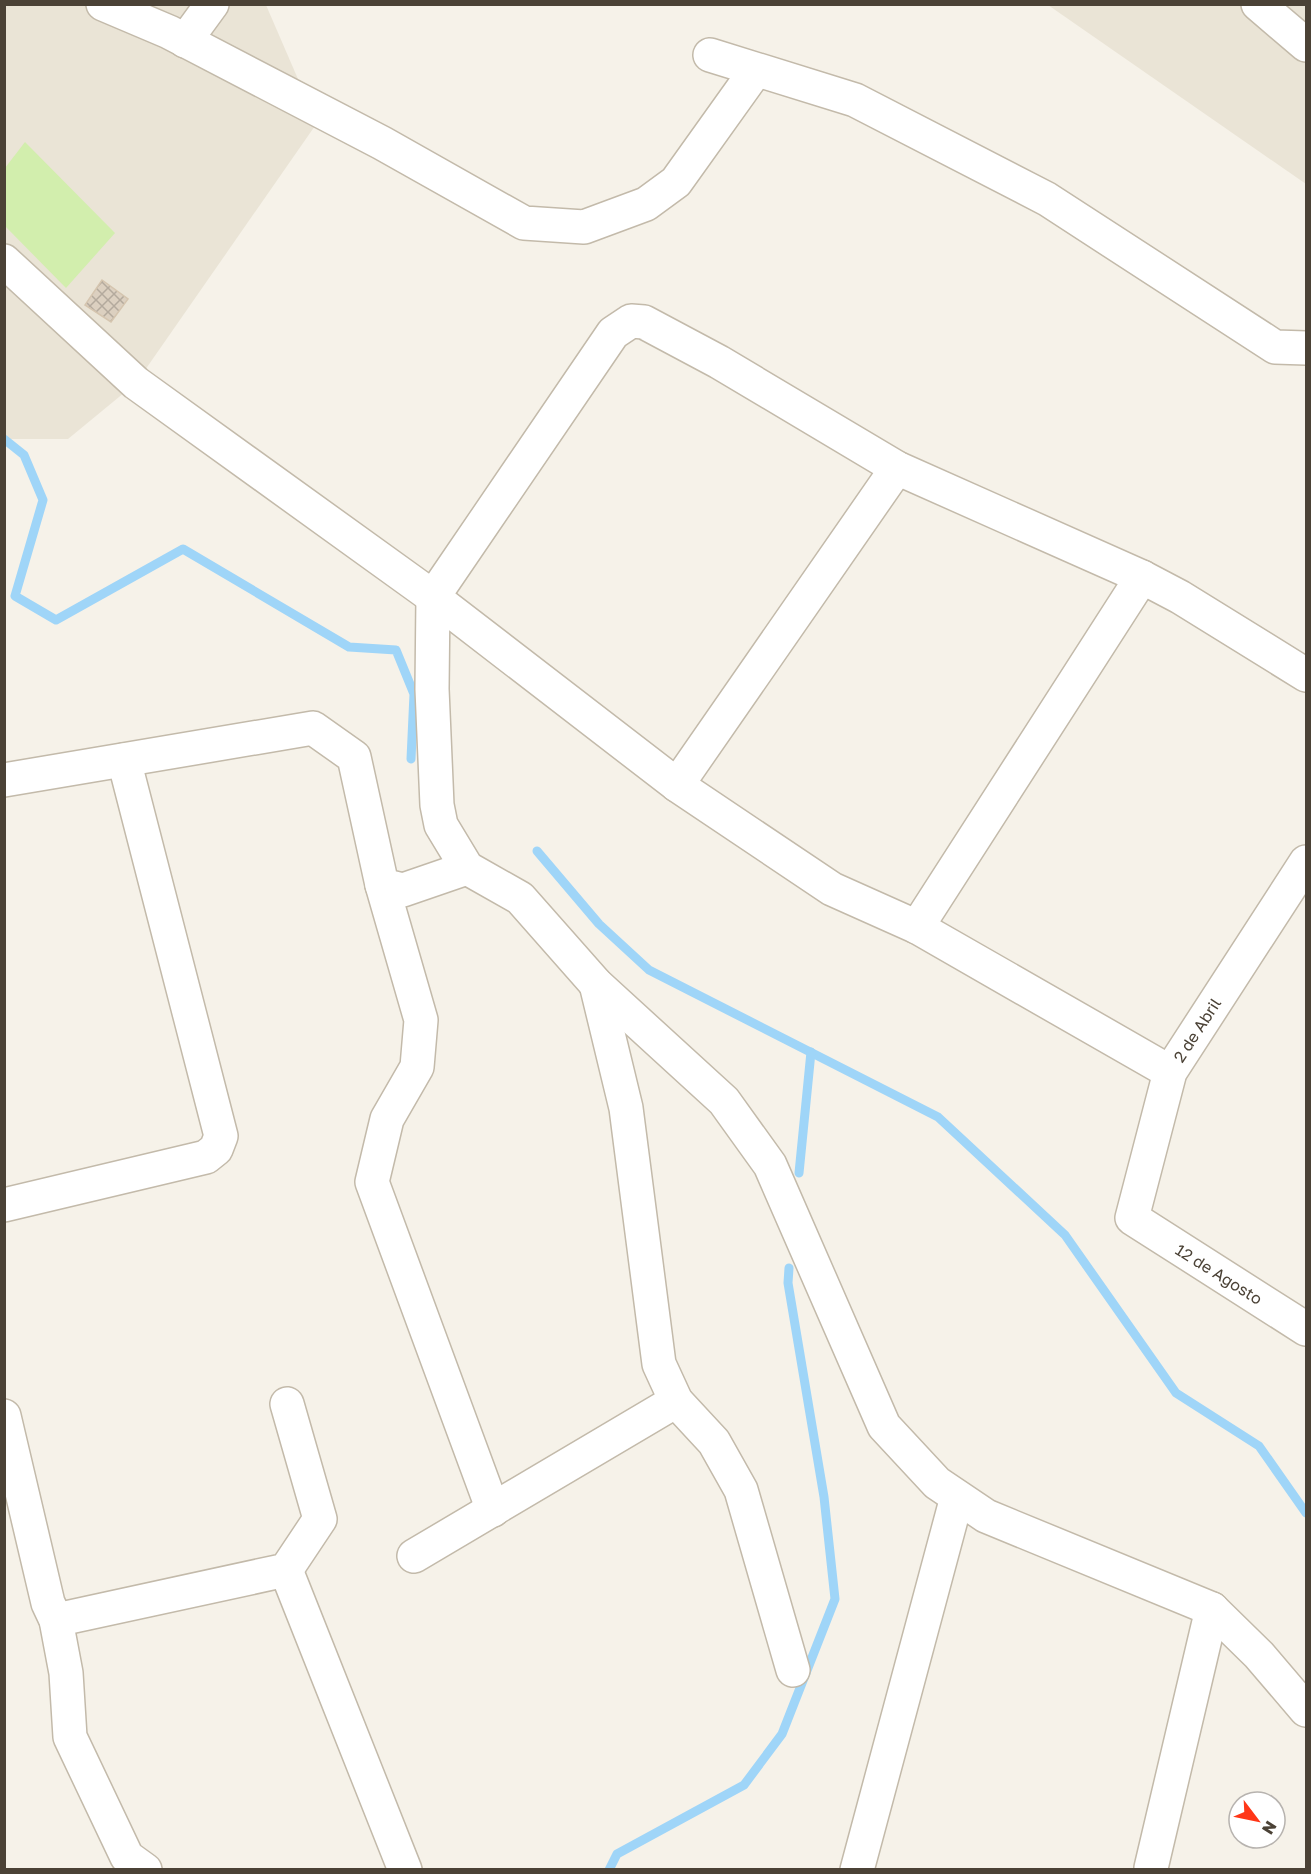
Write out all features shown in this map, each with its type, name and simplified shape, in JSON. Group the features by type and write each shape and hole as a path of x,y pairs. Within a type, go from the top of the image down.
{"street":[{"path":"103,4 186,41 382,143 524,223 584,227 646,204 676,182 756,70"},
{"path":"186,41 212,4"},
{"path":"1258,4 1306,45"},
{"path":"710,55 855,100 1047,199 1275,346 1306,348"},
{"path":"4,261 136,383 433,597 677,786 832,889 917,927 1170,1072"},
{"path":"1306,675 1180,597 1142,577 897,468 719,362 644,322 631,321 613,333 433,597 432,689 437,804 441,825 467,868 520,898 596,984 724,1101 770,1165 884,1426 937,1483 986,1516 1212,1609 1259,1655 1306,1710"},
{"path":"677,786 897,468"},
{"path":"917,927 1142,577"},
{"path":"4,780 313,728 354,757 382,885 421,1020 417,1067 387,1119 372,1182 493,1510"},
{"path":"4,1205 206,1157 216,1149 221,1136 124,760"},
{"name":"2 de Abril","path":"1132,1218 1170,1072 1306,862"},
{"path":"382,885 403,890 467,868"},
{"path":"596,984 626,1107 659,1364 676,1401 714,1442 741,1490 793,1670"},
{"name":"12 de Agosto","path":"1132,1218 1306,1329"},
{"path":"414,1556 676,1401"},
{"path":"56,1620 286,1570 320,1520 288,1404"},
{"path":"4,1416 48,1603 56,1620 66,1673 70,1737 127,1857 145,1869"},
{"path":"857,1869 957,1497"},
{"path":"286,1570 405,1869"},
{"path":"1151,1868 1212,1609"}],"shaded area":[{"path":"4,5 266,5 317,123 136,383 68,439 5,439"},
{"path":"1048,5 1306,5 1306,184"}],"green space":[{"path":"25,142 115,233 66,288 5,226 5,168"}],"building":[{"path":"102,280 128,299 111,322 85,305"}],"waterway":[{"path":"4,439 24,455 43,500 15,596 56,620 183,549 349,647 396,650 414,694 411,759"},
{"path":"537,851 599,924 649,970 938,1117 1065,1235 1176,1393 1259,1446 1306,1513"},
{"path":"799,1173 811,1052"},
{"path":"609,1870 617,1854 744,1785 782,1734 835,1599 824,1497 788,1283 789,1268"}]}
